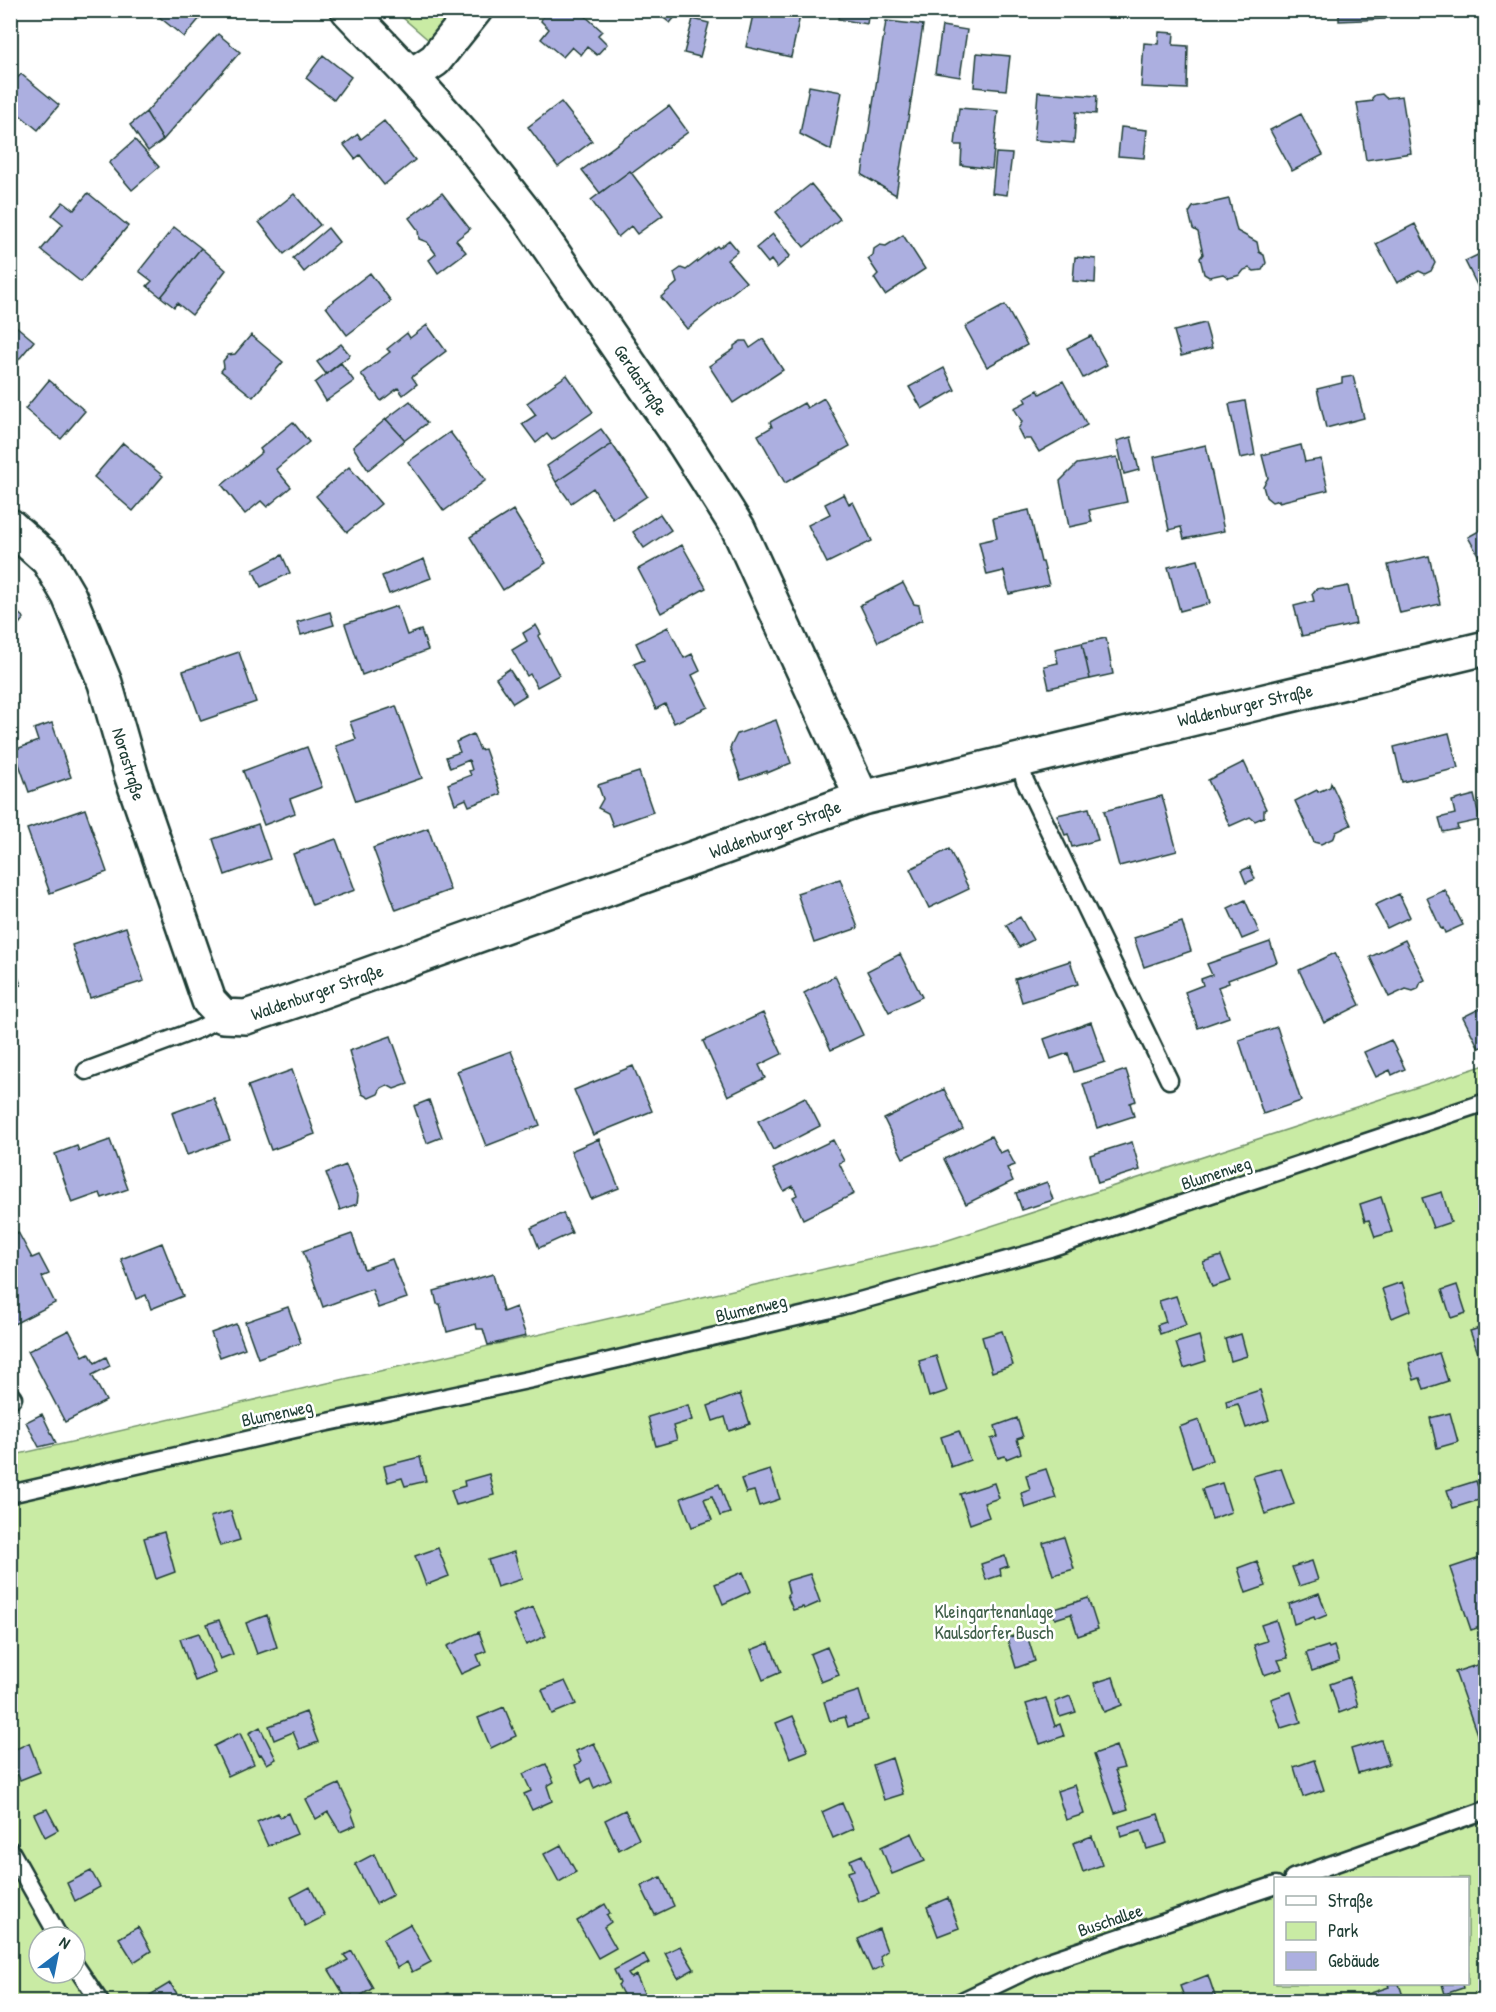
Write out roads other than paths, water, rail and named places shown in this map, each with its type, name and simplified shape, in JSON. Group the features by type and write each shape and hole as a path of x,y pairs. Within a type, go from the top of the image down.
{"street":[{"name":"Gerdastraße","path":"348,10 468,140 526,214 645,386 732,519 862,798"},
{"path":"411,76 435,60 475,10"},
{"name":"Norastraße","path":"10,526 48,560 69,596 105,683 131,774 209,1001 223,1016"},
{"name":"Waldenburger Straße","path":"223,1016 246,1017 297,1000 862,798 1485,648"}],"lane":[{"path":"1019,760 1026,782 1169,1080"},
{"name":"Waldenburger Straße","path":"86,1071 199,1029 223,1016"},
{"name":"Blumenweg","path":"10,1494 295,1429 537,1378 827,1310 1050,1248 1485,1102"},
{"path":"1296,1877 1485,1810"},
{"path":"10,1850 52,1925"},
{"name":"Buschallee","path":"960,2001 1040,1964 1274,1885"},
{"path":"87,1982 100,2001"}],"park label":[{"name":"Kleingartenanlage Kaulsdorfer Busch","path":"994,1621"}]}
